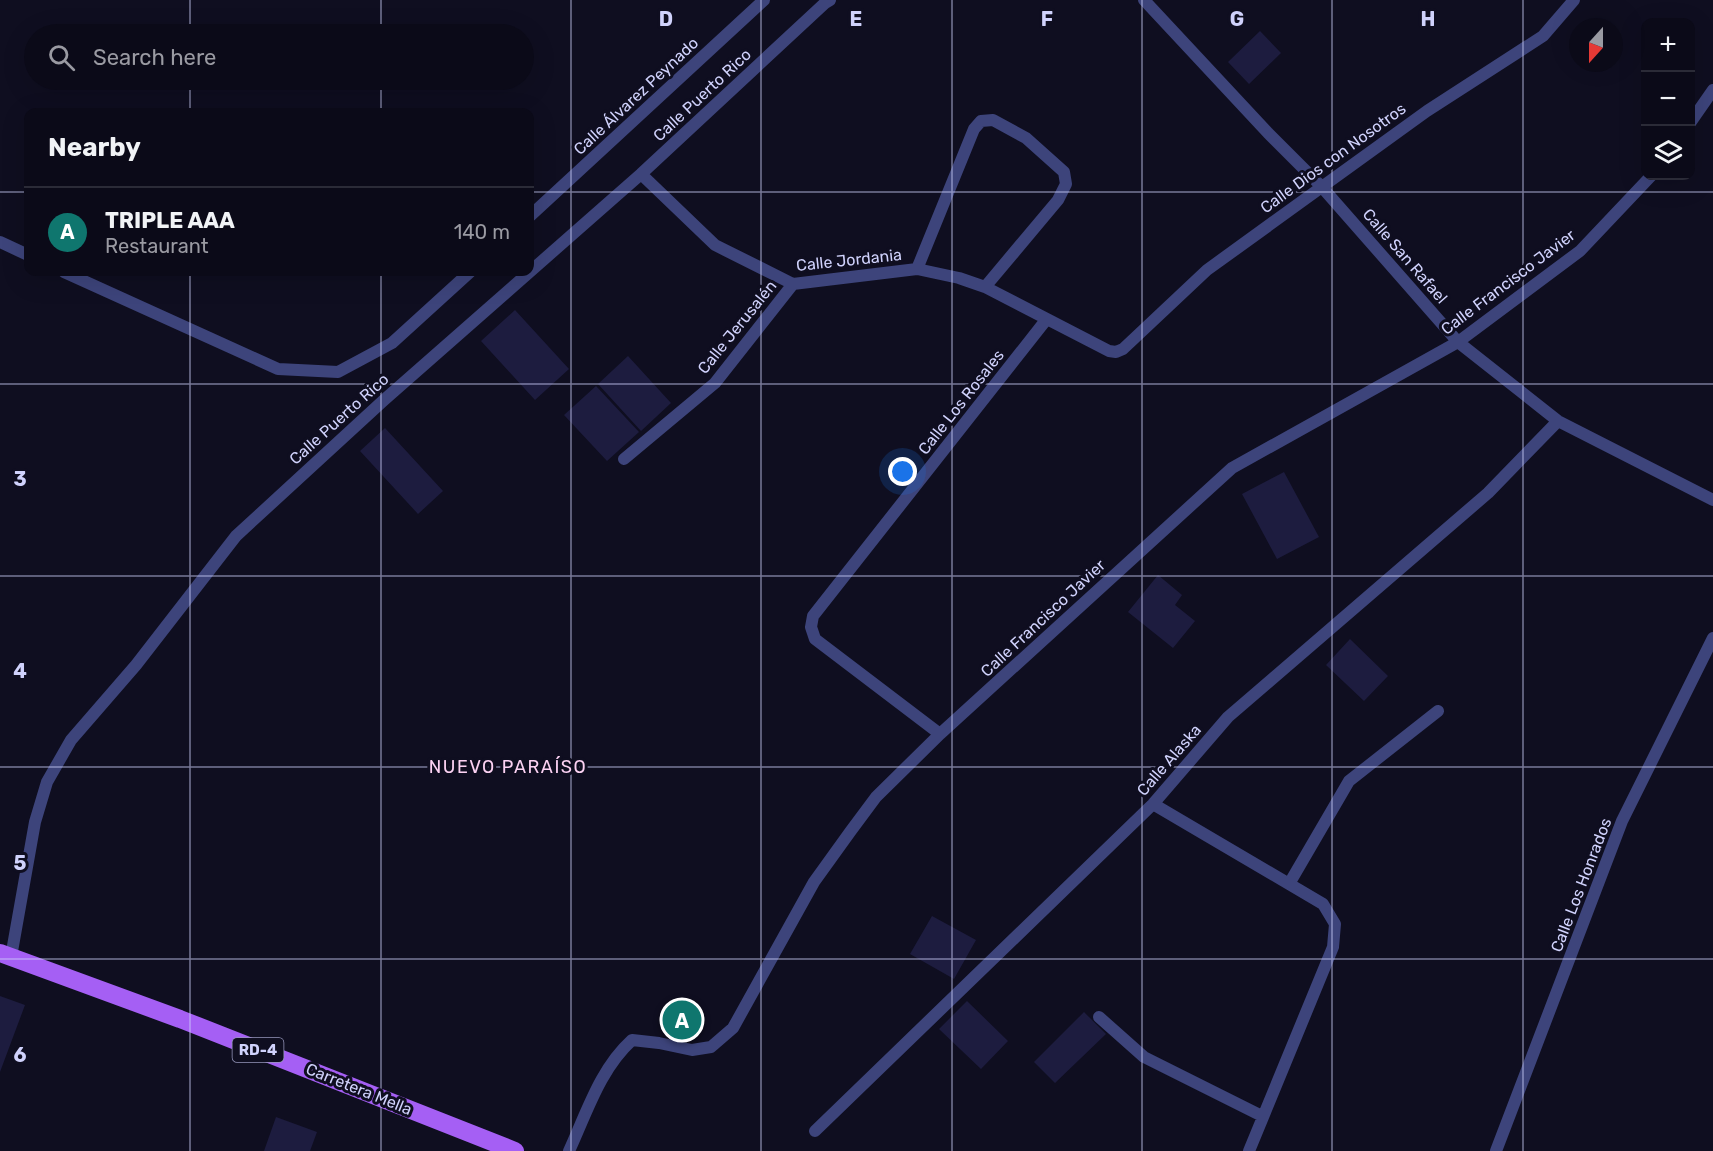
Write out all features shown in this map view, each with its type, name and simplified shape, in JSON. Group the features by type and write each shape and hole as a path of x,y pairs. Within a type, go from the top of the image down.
{"main road":[{"name":"Carretera Mella","path":"5,955 180,1019 515,1151"}],"street":[{"name":"Calle Álvarez Peynado","path":"534,212 764,0"},
{"name":"Calle Puerto Rico","path":"534,268 641,174 830,0"},
{"name":"Calle San Rafael","path":"1144,0 1268,133 1321,186 1458,342 1558,421 1713,500"},
{"name":"Calle Dios con Nosotros","path":"1116,352 1123,349 1207,270 1427,111 1543,36 1574,0"},
{"path":"1695,116 1713,90"},
{"path":"917,269 974,129 981,121 993,120 1026,138 1064,172 1066,184 1058,200 985,287"},
{"name":"Calle Jordania","path":"641,174 715,245 793,284 917,269 959,278 985,287 1046,320 1109,351 1116,352"},
{"name":"Calle Francisco Javier","path":"569,1151 603,1075 618,1053 632,1040 659,1042 692,1050 711,1047 734,1028 820,873 876,797 940,734 1232,468 1458,342 1580,251 1647,180"},
{"path":"0,242 24,253"},
{"path":"73,276 278,369 338,372 392,343 466,276"},
{"name":"Calle Puerto Rico","path":"5,955 35,822 47,783 71,740 136,665 236,536 384,400 525,276"},
{"name":"Calle Jerusalén","path":"624,459 715,383 793,284"},
{"name":"Calle Los Rosales","path":"940,734 815,639 811,627 813,616 1046,320"},
{"name":"Calle Alaska","path":"815,1131 1153,804 1228,717 1488,493 1558,421"},
{"name":"Calle Los Honrados","path":"1497,1151 1622,821 1713,638"},
{"path":"1289,884 1348,781 1438,711"},
{"path":"1153,804 1323,904 1335,924 1333,947 1249,1151"},
{"path":"1099,1017 1144,1057 1262,1116"}],"building":[{"path":"1260,31 1281,53 1249,84 1228,62"},
{"path":"515,310 569,369 535,400 481,341"},
{"path":"628,356 671,403 641,431 598,384"},
{"path":"596,386 639,432 607,461 564,415"},
{"path":"385,428 443,491 418,514 360,451"},
{"path":"1284,472 1319,537 1277,559 1242,494"},
{"path":"1158,575 1182,595 1175,605 1195,621 1173,648 1128,612"},
{"path":"1350,639 1388,676 1364,701 1326,665"},
{"path":"932,916 976,940 954,979 910,954"},
{"path":"0,996 25,1005 0,1072"},
{"path":"967,1001 1008,1041 981,1069 939,1029"},
{"path":"1084,1012 1106,1034 1055,1083 1034,1062"},
{"path":"276,1117 317,1132 310,1151 264,1151"}],"place":[{"name":"TRIPLE AAA","path":"682,1020"}],"district":[{"name":"NUEVO PARAÍSO","path":"508,767"}]}
